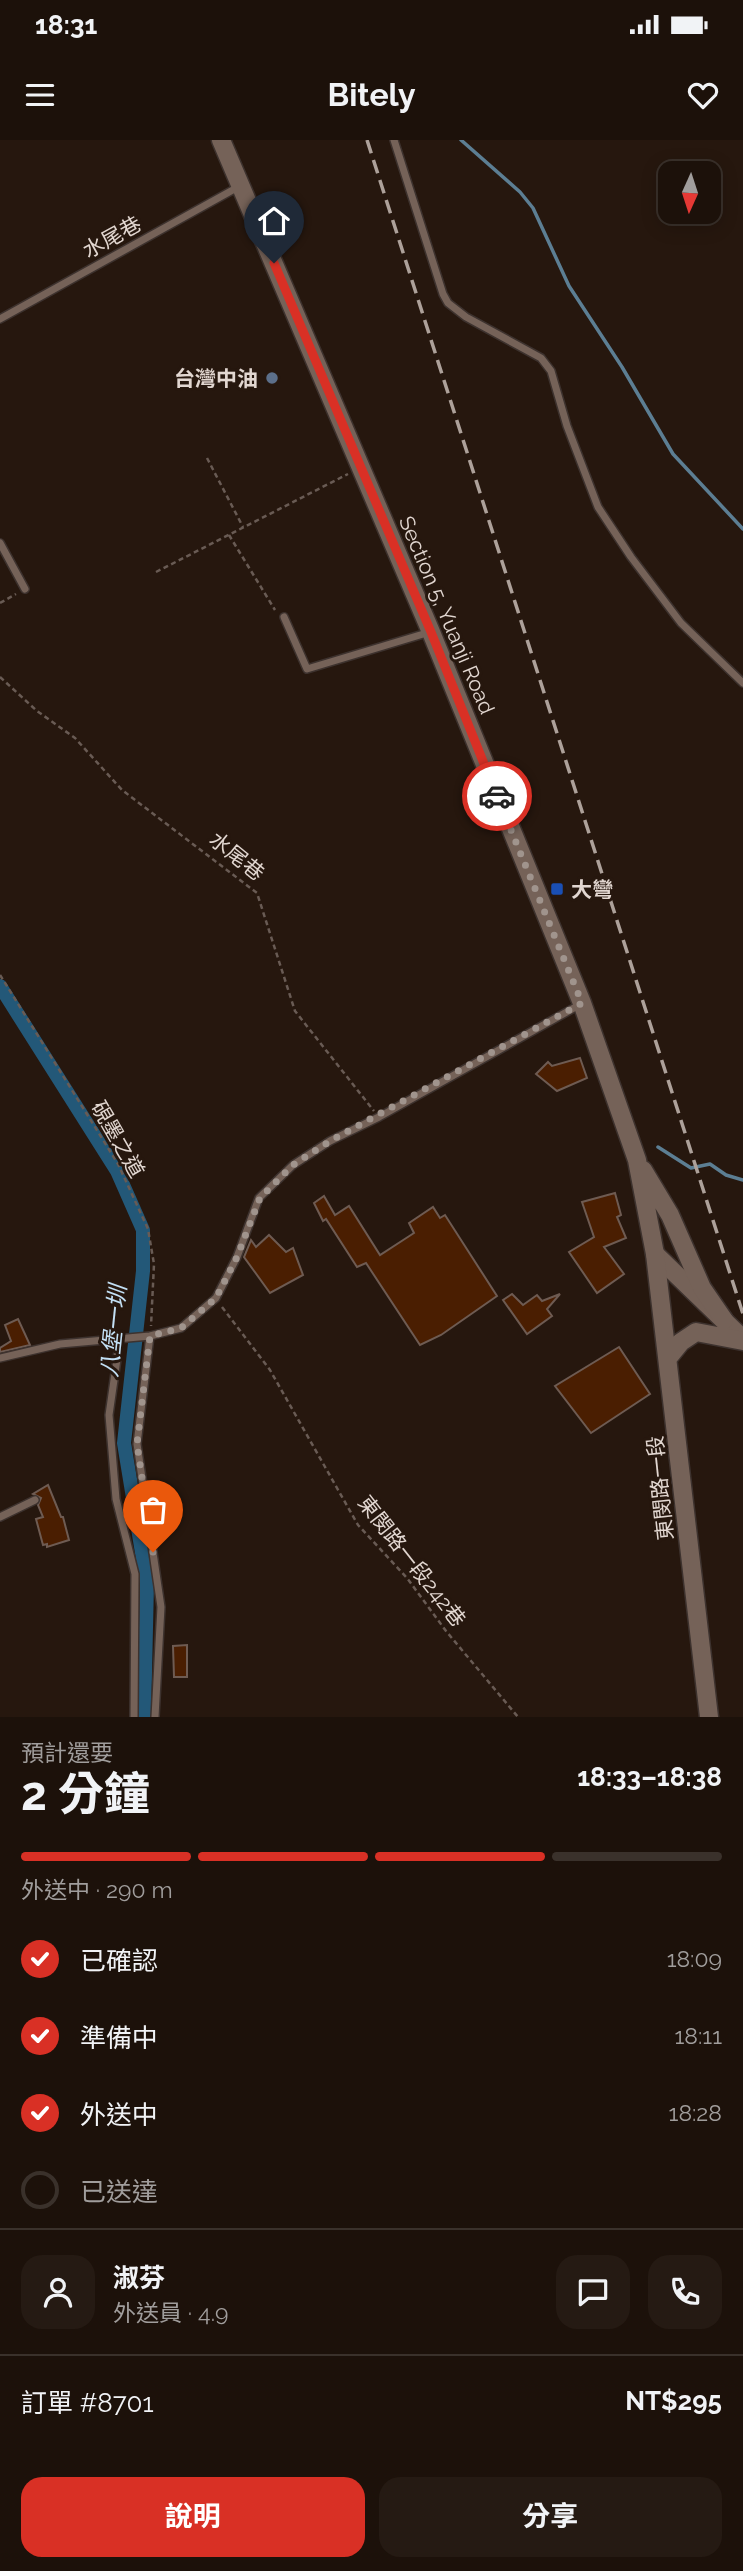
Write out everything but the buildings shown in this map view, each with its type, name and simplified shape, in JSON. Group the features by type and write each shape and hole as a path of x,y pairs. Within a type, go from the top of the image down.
{"main road":[{"name":"Section 5, Yuanji Road","path":"221,140 431,632 582,1003 637,1160"},
{"name":"東閔路一段","path":"637,1160 655,1254 709,1717"},
{"path":"637,1160 670,1215 702,1288 724,1320"},
{"path":"655,1254 743,1340"},
{"path":"668,1358 681,1342 696,1332 743,1340"}],"lane":[{"path":"394,140 443,295 448,303 466,317 541,358 551,370 567,426 598,508 681,623 743,683"},
{"name":"水尾巷","path":"0,319 241,186"},
{"path":"0,543 25,589"},
{"path":"285,617 307,669 431,632"},
{"path":"0,1358 60,1344 150,1336 181,1328 216,1298 237,1257 260,1198 293,1165 330,1141 582,1003"},
{"path":"150,1336 137,1444 161,1607 155,1717"},
{"path":"120,1338 109,1415 116,1499 135,1574 134,1717"},
{"path":"0,1517 35,1500"}],"path":[{"path":"206,458 243,527"},
{"path":"156,572 361,468"},
{"path":"229,535 275,610"},
{"path":"0,603 25,589"},
{"name":"水尾巷","path":"0,677 37,711 75,738 122,790 257,893 295,1012 379,1116"},
{"name":"硯墨之道","path":"0,975 118,1164 148,1229 154,1264 150,1336"},
{"name":"東閔路一段242巷","path":"216,1298 270,1370 358,1525 407,1578 446,1631 518,1717"}],"waterway":[{"path":"461,140 520,192 533,208 569,286 622,367 673,454 743,529"},
{"name":"八堡一圳","path":"0,986 117,1171 143,1230 143,1271 124,1443 147,1583 144,1717"},
{"path":"658,1147 691,1168 710,1164 726,1175 743,1180"}],"railway":[{"path":"367,140 743,1314"}],"way so far":[{"path":"153,1552 137,1444 150,1336 181,1328 216,1298 237,1257 260,1198 293,1165 330,1141 582,1003 497,796"}],"place":[{"name":"台灣中油","path":"272,378"},
{"name":"大彎","path":"557,889"}],"route":[{"path":"274,263 431,632 497,796"}]}
